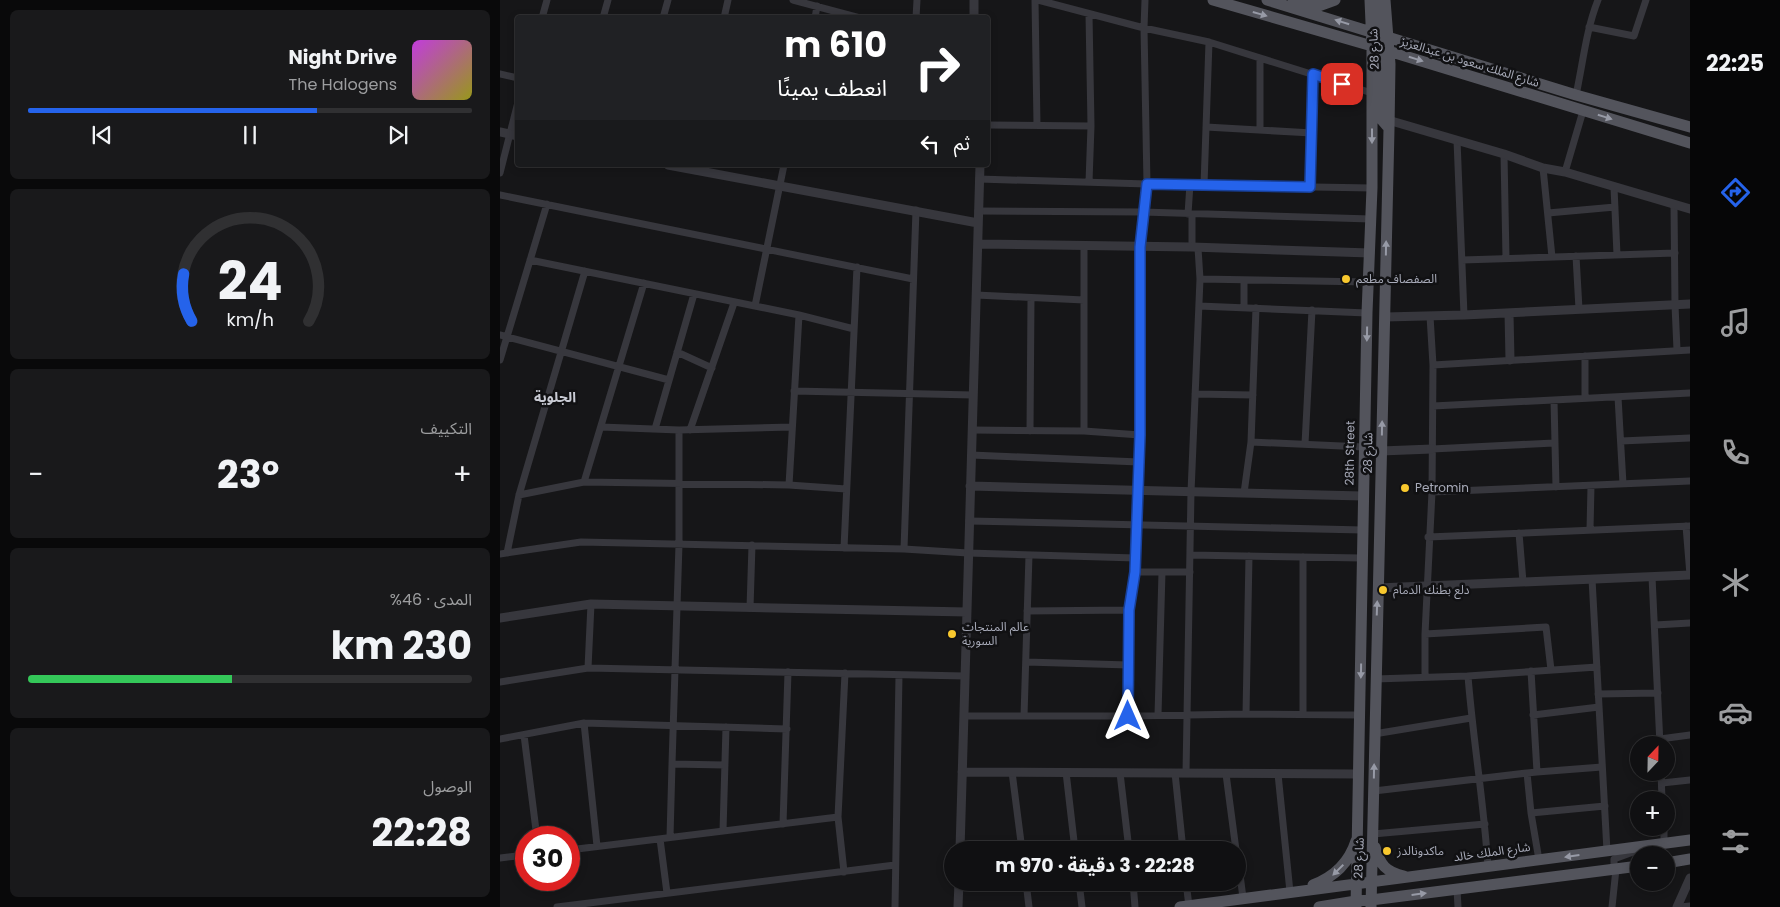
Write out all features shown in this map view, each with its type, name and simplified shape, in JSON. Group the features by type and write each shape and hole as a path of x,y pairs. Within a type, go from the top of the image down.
{"main road":[{"name":"شارع الملك سعود بن عبدالعزيز","path":"1213,0 1690,143"},
{"name":"شارع الملك سعود بن عبدالعزيز","path":"1267,0 1576,95 1690,127"},
{"path":"1280,4 1304,4 1320,0"},
{"path":"1304,11 1335,0"},
{"name":"28th Street","path":"1356,904 1364,447 1372,188 1372,93 1380,49 1380,34 1370,0"},
{"path":"1377,0 1380,34"},
{"name":"شارع 28","path":"1380,49 1380,34 1385,0"},
{"path":"1380,49 1380,112 1381,119 1389,125"},
{"name":"شارع 28","path":"1372,905 1375,679 1389,125"},
{"path":"1295,891 1333,875 1352,852 1358,832"},
{"path":"1373,836 1377,856 1384,868 1395,874 1410,877"},
{"name":"شارع الملك خالد","path":"1184,906 1689,841"},
{"path":"1675,862 1690,859"},
{"path":"1327,907 1356,904 1372,905 1390,897 1630,867"}],"street":[{"path":"543,15 547,0"},
{"path":"604,15 608,0"},
{"path":"664,15 668,0"},
{"path":"725,15 728,0"},
{"path":"793,0 849,15"},
{"path":"916,15 917,0"},
{"path":"974,0 974,15"},
{"path":"1037,125 1036,0 1144,28 1209,42 1372,93"},
{"path":"1128,716 1129,610 1135,572 1139,490 1140,247 1147,184 1145,0"},
{"path":"1576,95 1589,27 1598,0"},
{"path":"1589,27 1634,36 1646,0"},
{"path":"816,15 817,6"},
{"path":"1089,14 1089,182"},
{"path":"1204,185 1209,42"},
{"path":"1260,58 1260,130"},
{"path":"500,74 515,77"},
{"path":"1310,187 1313,74"},
{"path":"1565,172 1583,111"},
{"path":"500,173 515,113"},
{"path":"990,125 1090,126"},
{"path":"1389,125 1458,140 1543,168 1565,172 1690,209"},
{"path":"1206,127 1312,133"},
{"path":"1458,140 1464,315"},
{"path":"1504,154 1506,258"},
{"path":"679,167 978,223"},
{"path":"756,306 784,167"},
{"path":"960,841 980,167"},
{"path":"1543,168 1552,257"},
{"path":"979,179 1372,188"},
{"path":"1186,773 1191,492 1200,279 1190,214 1190,184"},
{"path":"1614,186 1617,255"},
{"path":"500,195 913,279"},
{"path":"500,360 504,336 547,204"},
{"path":"1674,204 1677,350"},
{"path":"1548,213 1615,207"},
{"path":"904,549 916,210"},
{"path":"978,211 1143,212 1371,220"},
{"path":"978,244 1370,253"},
{"path":"1084,245 1084,432"},
{"path":"1462,260 1676,253"},
{"path":"1576,256 1579,309"},
{"path":"530,260 799,315 854,329"},
{"path":"844,548 857,267"},
{"path":"585,271 503,553 581,542 904,549 968,553 1136,558"},
{"path":"1200,279 1368,282"},
{"path":"1244,280 1244,308"},
{"path":"584,482 644,283"},
{"path":"655,429 694,294"},
{"path":"976,295 1084,300"},
{"path":"1030,431 1032,298"},
{"path":"690,430 734,303"},
{"path":"1385,317 1690,304"},
{"path":"1199,306 1367,313"},
{"path":"1244,493 1251,442 1256,308"},
{"path":"1305,444 1312,310"},
{"path":"1509,313 1510,360"},
{"path":"789,485 799,315"},
{"path":"1425,677 1428,537 1432,492 1433,365 1430,316"},
{"path":"504,336 669,380"},
{"path":"1433,365 1690,350"},
{"path":"677,352 712,368"},
{"path":"1585,356 1585,398"},
{"path":"794,392 973,395"},
{"path":"1433,406 1690,393"},
{"path":"1195,394 1253,395"},
{"path":"1618,397 1623,484"},
{"path":"1554,400 1556,487"},
{"path":"601,427 679,430 792,427"},
{"path":"670,837 679,544 679,430"},
{"path":"972,430 1140,435"},
{"path":"1621,441 1690,438"},
{"path":"1251,442 1364,447"},
{"path":"1381,451 1554,443"},
{"path":"971,455 1139,462"},
{"path":"1432,492 1690,481"},
{"path":"519,495 584,482 789,485 846,489"},
{"path":"970,486 1363,496"},
{"path":"1590,530 1591,486"},
{"path":"969,521 1363,530"},
{"path":"1378,588 1690,575 1688,526 1428,537"},
{"path":"1520,533 1524,582"},
{"path":"750,608 752,546"},
{"path":"1024,716 1029,555"},
{"path":"1190,555 1362,558"},
{"path":"1246,714 1249,556"},
{"path":"1303,557 1303,714"},
{"path":"1135,572 1190,572"},
{"path":"1158,715 1162,572"},
{"path":"1652,577 1660,736"},
{"path":"1592,579 1607,851"},
{"path":"500,618 591,604 967,612"},
{"path":"588,668 591,604"},
{"path":"1027,611 1129,610"},
{"path":"1654,624 1690,623"},
{"path":"1425,634 1546,627 1551,670"},
{"path":"1026,662 1128,665"},
{"path":"1375,679 1468,676 1597,666"},
{"path":"500,682 588,668 965,676"},
{"path":"1531,671 1537,772"},
{"path":"783,824 788,672"},
{"path":"844,872 838,817 845,673"},
{"path":"895,907 899,675"},
{"path":"1468,676 1488,867"},
{"path":"1598,694 1658,693"},
{"path":"1533,715 1599,708"},
{"path":"964,716 1360,715"},
{"path":"1374,734 1471,718"},
{"path":"500,739 584,723 787,729"},
{"path":"584,723 597,846"},
{"path":"723,831 726,727"},
{"path":"524,734 536,826"},
{"path":"1675,738 1690,735"},
{"path":"672,764 725,765"},
{"path":"1374,792 1526,773 1602,767"},
{"path":"962,772 1358,774"},
{"path":"1012,772 1021,841"},
{"path":"1066,772 1074,841"},
{"path":"1120,773 1128,841"},
{"path":"1175,773 1182,841"},
{"path":"1526,773 1539,860"},
{"path":"1226,774 1235,841"},
{"path":"1278,774 1295,891"},
{"path":"1662,791 1662,783 1690,780"},
{"path":"1531,813 1604,806"},
{"path":"580,848 838,817"},
{"path":"1373,836 1485,824"},
{"path":"1664,836 1664,844"},
{"path":"660,838 667,894"},
{"path":"1612,907 1616,869 1614,859 1634,851 1677,846 1689,841"},
{"path":"500,858 515,856"},
{"path":"557,907 579,906 895,865"},
{"path":"1690,878 1678,907 1690,906"},
{"path":"1457,889 1458,907"},
{"path":"958,907 959,891"},
{"path":"1027,891 1029,907"},
{"path":"1080,891 1082,907"},
{"path":"1133,891 1135,907"},
{"path":"1184,906 1185,891"},
{"path":"1242,891 1243,898"}],"place":[{"name":"الصفصاف مطعم","path":"1346,279"},
{"name":"Petromin","path":"1405,488"},
{"name":"دلع بطنك الدمام","path":"1383,590"},
{"name":"عالم المنتجات السورية","path":"952,634"},
{"name":"ماكدونالدز","path":"1387,851"}],"district":[{"name":"الجلوية","path":"555,397"}],"route":[{"path":"1128,716 1129,610 1135,572 1139,490 1140,247 1147,184 1310,187 1313,74 1342,84"}]}
